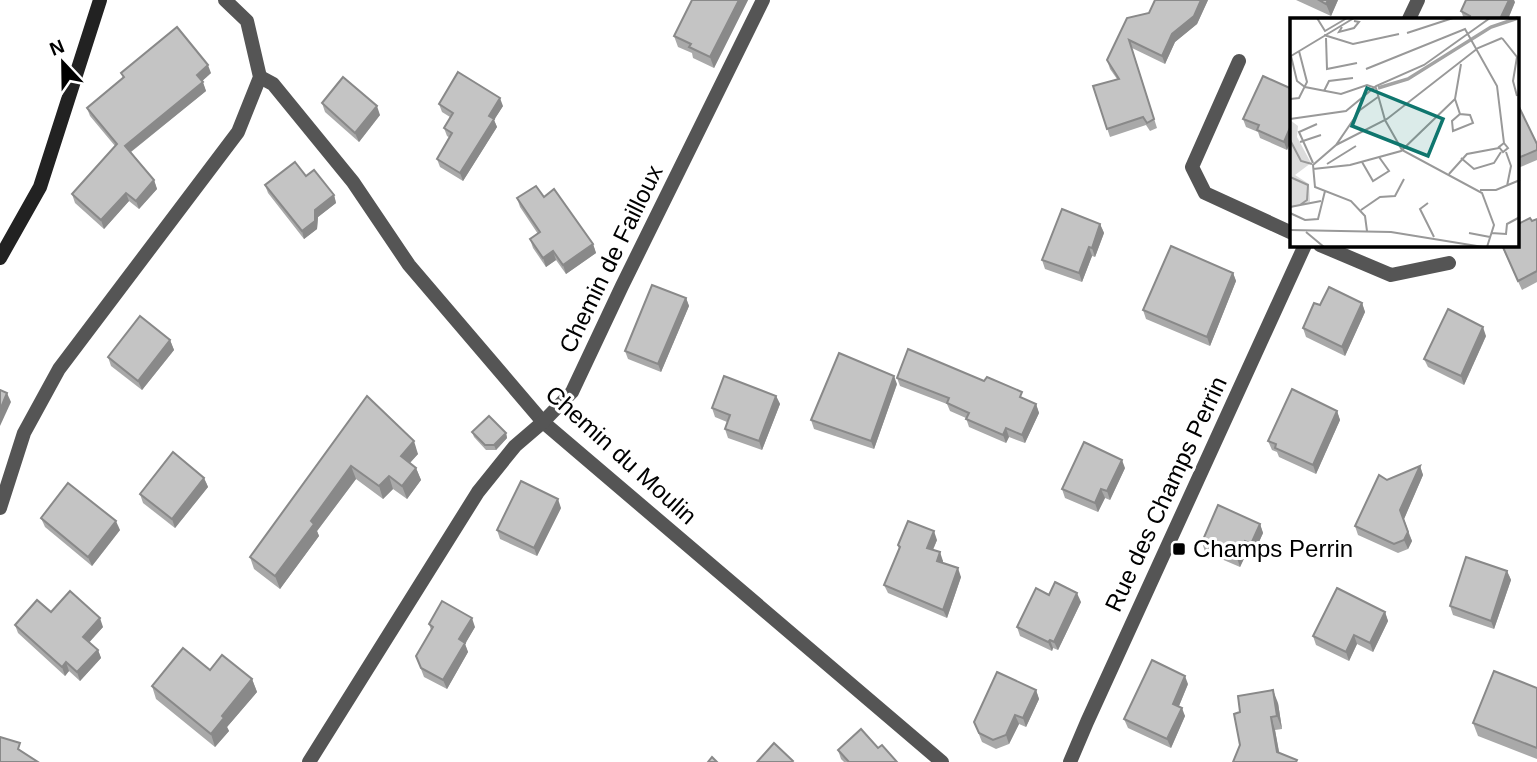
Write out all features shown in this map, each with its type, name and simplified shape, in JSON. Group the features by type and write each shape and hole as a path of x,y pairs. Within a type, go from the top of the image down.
{"main road":[{"path":"0,258 40,187 100,0"}],"street":[{"path":"0,508 24,433 59,369 238,132 260,77 247,21 225,0"},
{"name":"Chemin de Failloux","path":"309,762 478,492 516,446 572,393 763,0"},
{"path":"1409,18 1418,0"},
{"path":"1239,61 1192,166 1205,193 1290,232"},
{"name":"Chemin du Moulin","path":"260,77 273,84 353,182 408,265 543,422 942,762"},
{"name":"Rue des Champs Perrin","path":"1070,762 1304,247"},
{"path":"1325,247 1391,275 1449,263"}],"building":[{"path":"692,0 739,0 710,57 674,36"},
{"path":"1155,0 1201,0 1194,16 1172,34 1162,56 1129,40 1154,119 1147,123 1143,117 1107,129 1093,86 1119,79 1107,60 1127,18 1149,13"},
{"path":"1466,0 1509,0 1500,18 1469,18 1461,11"},
{"path":"177,27 208,65 197,75 203,82 125,146 154,180 136,201 126,193 101,220 72,194 117,144 87,108 124,77 121,73"},
{"path":"458,72 500,98 489,116 494,119 460,173 437,159 452,133 444,128 453,113 439,104"},
{"path":"1263,76 1290,88 1290,128 1284,142 1257,130 1259,125 1243,119"},
{"path":"343,77 377,106 355,133 322,103"},
{"path":"1520,109 1537,144 1537,150 1520,157"},
{"path":"295,162 306,176 314,170 334,195 315,210 315,221 302,231 265,185"},
{"path":"536,186 544,197 554,189 593,244 563,265 553,251 543,258 530,239 540,232 517,198"},
{"path":"1062,209 1100,224 1092,248 1089,247 1079,273 1042,260"},
{"path":"1530,218 1532,221 1537,219 1537,271 1518,281 1503,247 1520,247 1520,223"},
{"path":"1171,246 1233,273 1207,337 1143,310"},
{"path":"652,285 686,298 658,364 625,351"},
{"path":"1329,287 1362,303 1342,347 1303,328 1314,303 1320,305"},
{"path":"1448,309 1483,327 1461,376 1424,359"},
{"path":"140,316 170,340 138,381 108,357"},
{"path":"908,349 984,381 987,377 1022,392 1020,397 1036,404 1022,435 1006,428 1003,435 966,419 969,413 947,403 949,398 897,378"},
{"path":"839,353 894,376 871,441 811,420"},
{"path":"724,376 776,396 759,441 725,429 730,415 712,408"},
{"path":"1292,389 1337,411 1313,465 1275,448 1276,444 1268,441"},
{"path":"0,390 7,393 0,410"},
{"path":"367,396 414,441 401,456 416,468 402,486 389,476 379,486 351,466 311,521 314,524 275,576 250,557"},
{"path":"489,416 506,433 494,445 485,445 472,432"},
{"path":"1084,442 1122,460 1107,491 1101,489 1095,503 1062,489"},
{"path":"173,452 204,478 172,519 140,494"},
{"path":"1420,466 1400,510 1408,532 1404,540 1394,544 1355,526 1379,475 1387,480"},
{"path":"521,481 558,499 534,548 497,530"},
{"path":"68,483 116,521 88,557 41,518"},
{"path":"1218,505 1260,524 1251,544 1245,541 1237,558 1202,542"},
{"path":"908,521 934,531 927,548 940,552 937,561 958,568 943,610 884,585"},
{"path":"1466,557 1507,571 1491,621 1450,606"},
{"path":"1055,582 1077,593 1054,642 1048,642 1017,627 1036,588 1049,595"},
{"path":"1337,588 1385,612 1370,643 1354,635 1346,652 1313,636"},
{"path":"70,591 100,618 83,637 98,650 77,672 66,662 62,667 15,625 37,600 51,612"},
{"path":"442,601 472,618 459,639 465,643 443,680 421,668 416,656 433,627 429,624"},
{"path":"183,648 210,670 222,655 252,679 211,734 152,686"},
{"path":"1152,660 1185,676 1173,704 1182,708 1167,739 1124,719"},
{"path":"1494,671 1537,688 1537,748 1473,723"},
{"path":"997,672 1036,690 1023,718 1015,715 1006,735 993,740 979,733 974,722"},
{"path":"1273,690 1277,716 1271,717 1277,752 1297,760 1296,762 1233,762 1240,745 1234,714 1240,712 1238,696"},
{"path":"861,729 878,748 882,745 897,762 849,762 838,750"},
{"path":"0,737 20,743 18,749 38,762 0,762"},
{"path":"774,743 793,761 792,762 757,762"}],"place":[{"name":"Champs Perrin","path":"1179,549"}]}
